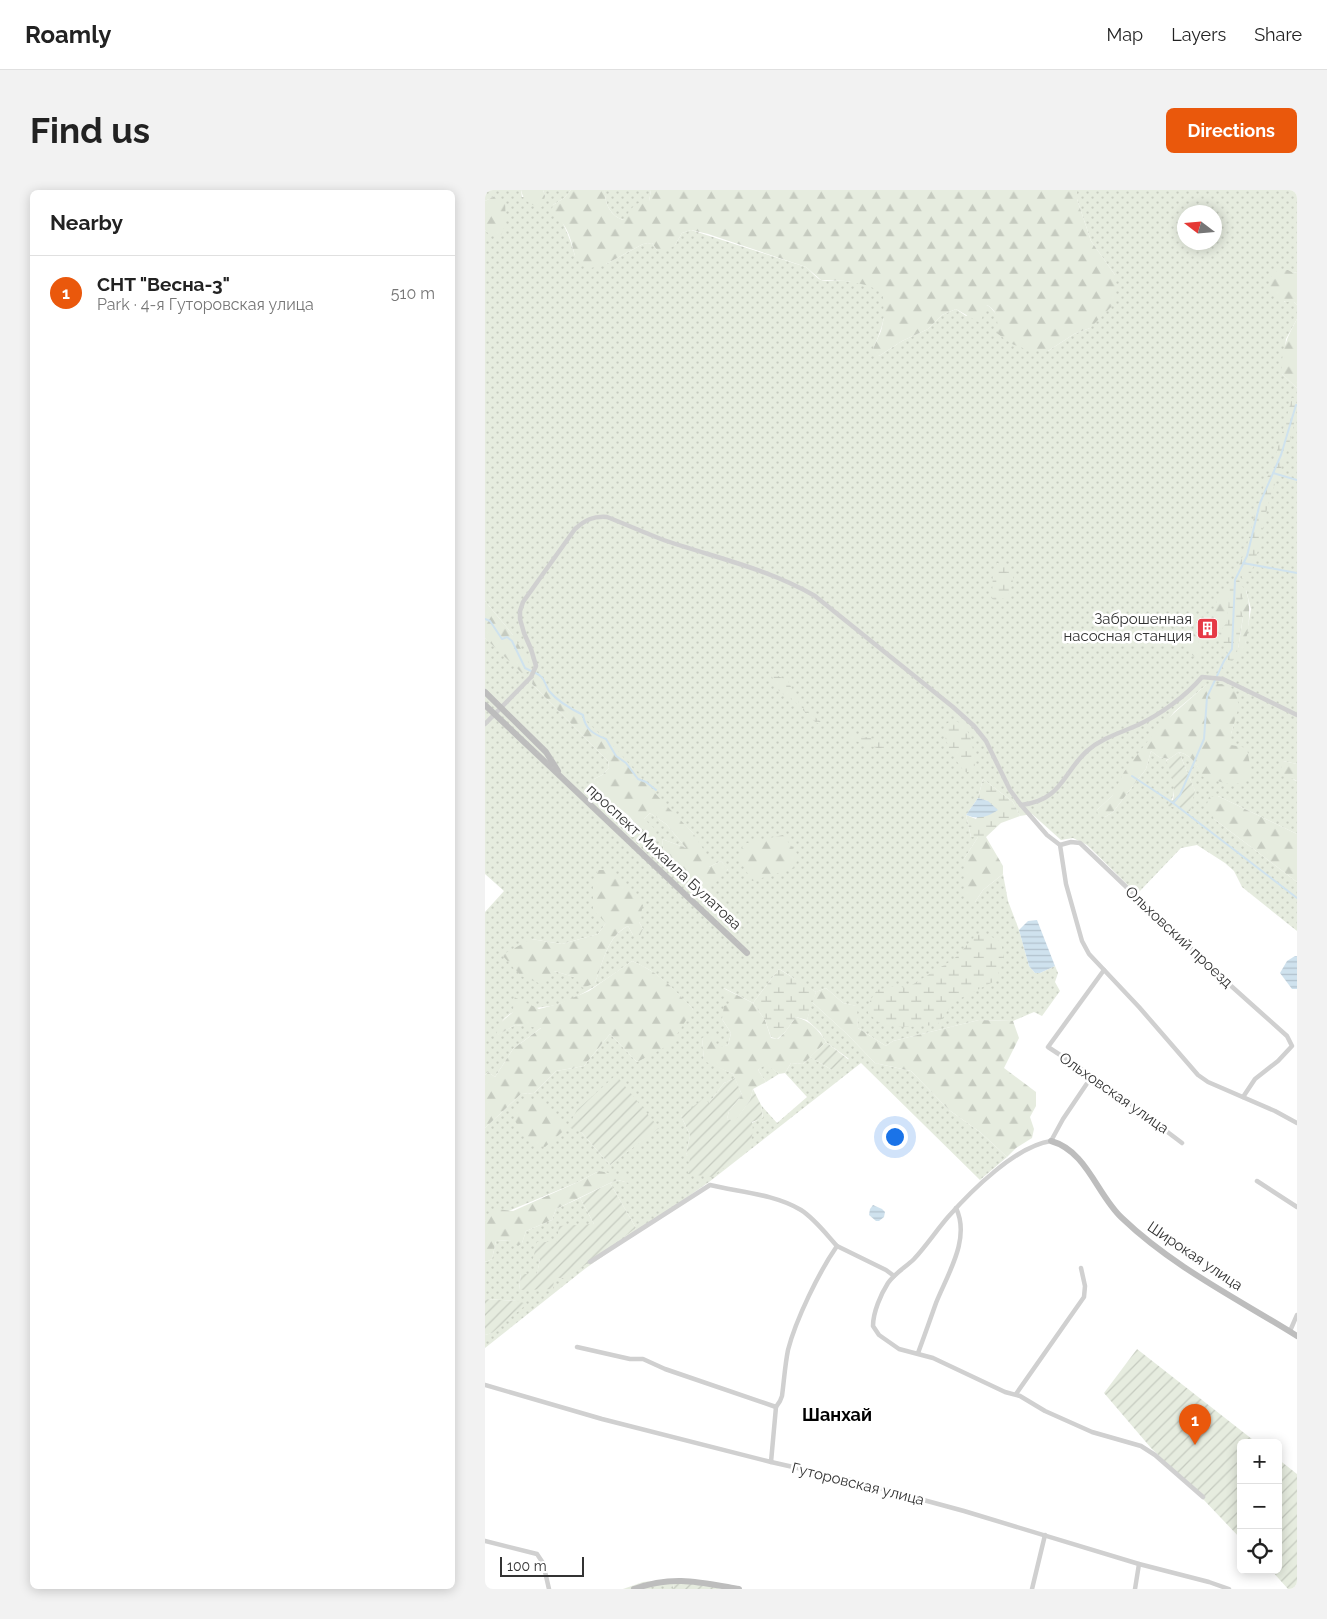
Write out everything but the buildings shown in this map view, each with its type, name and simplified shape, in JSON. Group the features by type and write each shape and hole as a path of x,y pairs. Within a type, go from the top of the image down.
{"street":[{"path":"485,724 531,677 536,666 520,619 523,602 575,529 590,518 607,517 661,539 711,554 799,587 815,596 974,726 986,741 1010,790 1047,835 1060,846 1067,884 1082,941 1089,954 1139,1007 1198,1075 1208,1082 1275,1110 1297,1123"},
{"path":"1021,805 1030,804 1056,791 1078,761 1099,742 1147,720 1195,685 1202,677 1223,679 1297,715"},
{"name":"проспект Михаила Булатова","path":"485,692 546,752 564,780"},
{"name":"проспект Михаила Булатова","path":"485,705 747,953"},
{"name":"Ольховский проезд","path":"1060,846 1071,842 1080,843 1220,976 1287,1036 1292,1046 1278,1061 1255,1079 1243,1097"},
{"name":"Ольховская улица","path":"1104,970 1049,1047 1092,1076 1182,1143"},
{"path":"1092,1076 1063,1119 1051,1141 1037,1144 1021,1152 985,1180 956,1208 913,1259 894,1276 888,1283 876,1310 873,1328 892,1345 905,1351 933,1358 1005,1392 1016,1394 1045,1411 1092,1432 1141,1446 1155,1455 1203,1497"},
{"name":"Широкая улица","path":"1051,1141 1060,1144 1075,1154 1108,1203 1134,1229 1180,1264 1297,1336"},
{"path":"1257,1182 1297,1207"},
{"path":"590,1262 710,1185 773,1199 790,1205 811,1218 837,1246 886,1270 894,1276"},
{"path":"917,1354 957,1253 961,1226 956,1208"},
{"path":"771,1462 776,1407 781,1401 788,1352 797,1326 827,1261 837,1246"},
{"path":"1016,1394 1083,1297 1085,1286 1081,1268"},
{"path":"1290,1331 1297,1315"},
{"path":"577,1347 650,1361 665,1369 776,1407"},
{"name":"Гуторовская улица","path":"485,1385 602,1419 955,1508 1139,1564 1229,1589"},
{"path":"1032,1589 1045,1536"},
{"path":"485,1541 537,1554 543,1563 549,1589"},
{"path":"1135,1589 1139,1564"},
{"path":"634,1589 673,1580 685,1580 739,1589"}],"green space":[{"path":"485,190 521,190 522,197 545,196 543,190 571,190 564,198 553,205 566,230 575,256 606,264 643,244 652,243 657,250 675,245 682,233 691,230 806,267 821,280 862,283 871,286 879,290 885,302 883,319 873,349 879,356 902,341 928,329 942,315 956,309 966,316 987,305 997,315 1048,351 1074,334 1090,328 1115,275 1091,241 1077,199 1077,190 1297,190 1297,272 1293,273 1284,302 1294,302 1297,305 1297,319 1286,339 1282,374 1297,388 1297,764 1283,761 1294,780 1297,781 1297,834 1218,796 1214,819 1297,882 1297,931 1242,887 1234,871 1225,863 1197,845 1181,848 1139,892 1133,890 1087,845 1073,838 1061,840 1032,814 1020,816 1013,802 983,779 978,798 966,815 971,837 978,837 964,859 975,902 983,890 1003,874 1008,901 1019,930 1029,966 1035,973 1040,973 1055,966 1058,973 1055,982 1060,991 1042,1016 1034,1012 1013,1021 979,1020 893,1041 886,1046 858,1028 856,1006 843,1003 826,988 816,992 779,969 753,1003 724,988 731,1004 722,1019 731,1033 728,1045 716,1049 702,1038 704,1060 733,1074 735,1078 724,1083 709,1103 681,1116 690,1135 686,1155 690,1156 763,1117 761,1105 777,1123 807,1097 785,1073 791,1063 803,1064 810,1057 832,1070 849,1059 826,1042 820,1032 807,1020 812,1002 875,1063 911,1071 949,1110 980,1132 1007,1157 980,1180 861,1063 709,1182 586,1268 485,1348 485,1335 492,1333 517,1301 485,1299 485,1261 492,1259 496,1241 510,1240 522,1243 526,1231 552,1220 556,1209 580,1198 594,1224 533,1259 540,1259 537,1275 521,1274 519,1290 554,1278 636,1228 610,1183 618,1180 629,1183 599,1171 578,1182 485,1221 485,1128 521,1094 534,1093 556,1071 584,1066 610,1034 637,1062 693,1009 658,976 632,961 576,997 556,1005 518,1011 507,1016 500,1025 497,1035 515,1025 542,1027 513,1049 495,1077 488,1072 485,1075 485,912 504,891 485,874 485,638 494,645 513,635 485,601 485,230 492,236 495,196 485,201","holes":["1246,590 1251,609 1245,644 1238,649","533,678 693,833 709,867 721,861 728,870 683,875 671,859 664,854 662,839 686,848 666,824 650,813 644,819 643,837 629,817 604,800 594,779 602,775 609,768 608,761 532,684","1222,684 1234,723 1231,745 1204,777 1197,765 1179,752 1195,791 1168,806 1174,789 1172,771 1166,760 1169,759 1159,757 1151,751 1146,769 1113,812 1105,817 1097,810 1112,796 1174,712 1206,685","639,922 643,929 640,934 633,935 628,926 615,937 610,943 595,983 554,971 531,939 562,944 598,934 606,923","659,1127 610,1165 581,1132"]},
{"path":"521,190 543,190 545,196 542,207 528,202"},
{"path":"571,190 605,190 609,209 615,216 624,220 633,206 640,202 649,201 651,190 1077,190 1077,199 1091,241 1115,275 1116,291 1112,306 1090,328 1074,334 1048,351 1031,351 1012,344 998,334 994,310 987,305 980,323 956,309 942,315 928,329 902,341 879,356 874,354 873,349 881,331 884,317 883,296 878,290 866,285 846,281 821,280 806,267 708,234 691,230 682,233 675,245 665,252 657,250 652,243 643,244 606,264 591,268 575,256 565,226 551,212 553,205 564,198"},
{"path":"605,190 651,190 649,201 624,220 615,216 609,209"},
{"path":"495,196 505,202 506,223 501,235 491,236 485,230 485,201"},
{"path":"1278,270 1297,272 1297,305 1294,302 1275,298 1269,279"},
{"path":"1297,319 1297,388 1282,374 1282,359 1285,345"},
{"path":"1292,398 1296,398 1296,411 1291,437 1270,498 1258,551 1247,580 1234,576 1246,549 1258,502 1276,454"},
{"path":"997,563 1009,568 1012,572 1013,581 1007,597 996,601 992,599 993,570"},
{"path":"1239,579 1243,597 1240,607 1243,617 1236,658 1232,661 1228,660 1228,653 1219,633 1227,622 1230,588"},
{"path":"1239,585 1244,589 1249,605 1248,628 1241,657 1226,670 1222,667 1228,660 1232,661 1238,649 1243,617 1240,607 1243,597"},
{"path":"1230,588 1227,622 1222,629 1217,628 1214,611 1221,594"},
{"path":"485,601 513,635 530,665 528,672 522,673 485,638"},
{"path":"1188,628 1195,634 1199,642 1200,651 1197,659 1190,653 1185,643 1186,629"},
{"path":"776,675 788,681 801,707 820,721 822,725 810,718 795,702 778,690 772,676"},
{"path":"538,676 616,749 693,833 710,860 709,867 721,861 728,869 702,894 683,875 671,859 664,854 662,839 686,848 666,824 650,813 644,819 656,830 650,837 643,837 630,817 604,799 600,794 594,779 602,775 609,768 608,761 532,684 533,678"},
{"path":"1207,684 1222,684 1235,690 1239,706 1231,734 1231,745 1247,748 1251,771 1244,782 1232,785 1203,777 1194,762 1184,754 1179,752 1169,759 1159,757 1151,751 1146,769 1113,812 1105,817 1098,815 1097,810 1112,796 1124,772 1154,733"},
{"path":"952,720 963,725 969,733 975,764 971,772 965,772 961,768 947,743 944,731 945,725"},
{"path":"852,734 883,742 890,748 889,752 847,738 848,735"},
{"path":"1179,752 1195,791 1190,811 1168,806 1169,800 1173,800 1174,784 1166,761"},
{"path":"1283,761 1297,764 1297,781 1280,772"},
{"path":"983,779 1013,802 1020,816 1001,823 986,837 971,837 966,815 976,819 988,801 978,798"},
{"path":"1218,796 1297,834 1297,882 1214,819 1207,804 1209,797"},
{"path":"783,835 798,855 795,868 752,881 739,859 743,844"},
{"path":"978,837 986,837 1003,866 1003,874 983,890 975,902 965,900 964,859"},
{"path":"598,870 610,870 643,905 639,922 643,929 640,935 633,935 628,926 615,936 610,943 595,983 583,988 574,977 554,971 541,984 521,976 502,955 531,939 562,944 598,934 606,923 593,910 593,880"},
{"path":"977,934 990,936 1001,942 1004,960 995,981 955,1001 937,1025 906,1027 882,1025 868,1013 870,1001 877,990 895,986 907,988 954,959"},
{"path":"632,961 650,970 672,987 693,1009 671,1044 637,1062 610,1034 584,1066 556,1071 534,1093 521,1094 485,1128 485,1075 488,1072 495,1077 513,1049 541,1028 515,1025 496,1036 499,1024 513,1012 514,997 539,1009 558,1004 589,991"},
{"path":"779,969 816,992 807,1020 796,1017 777,1039 771,1037 765,1020 753,1003"},
{"path":"723,988 753,1003 765,1020 771,1038 778,1039 796,1017 813,1026 826,1042 803,1064 791,1063 785,1073 779,1074 766,1064 758,1070 766,1082 753,1089 750,1100 735,1122 727,1119 729,1111 742,1095 733,1074 704,1061 702,1038 716,1031 716,1048 728,1045 731,1033 722,1019 724,1006 730,1004"},
{"path":"826,988 843,1003 857,1006 858,1028 886,1046 893,1041 979,1020 1013,1021 1019,1038 1004,1068 1036,1092 1036,1106 1030,1117 1034,1129 1032,1138 1016,1148 1007,1157 980,1132 949,1110 911,1071 875,1063 812,1002 816,992"},
{"path":"826,1042 849,1060 842,1067 832,1070 810,1057"},
{"path":"766,1063 779,1074 766,1082 758,1070"},
{"path":"616,1075 659,1128 610,1165 581,1132 568,1127 577,1110"},
{"path":"735,1078 742,1095 729,1111 727,1119 735,1121 750,1100 753,1089 761,1105 763,1118 752,1122 751,1140 741,1154 712,1177 688,1174 690,1157 686,1155 690,1135 681,1116 704,1098 709,1103 724,1083"},
{"path":"527,1099 542,1101 568,1127 545,1147 530,1143 515,1121 514,1110"},
{"path":"599,1171 624,1176 633,1180 629,1183 618,1180 610,1183 556,1209 552,1220 526,1231 522,1243 518,1246 510,1240 496,1241 492,1259 485,1261 485,1221 497,1209 513,1211"},
{"path":"610,1183 636,1228 567,1278 554,1278 553,1289 519,1290 521,1274 537,1274 540,1259 533,1259 537,1242 557,1242 559,1226 594,1224 580,1198"},
{"path":"485,1299 517,1301 527,1304 492,1333 485,1335"},
{"path":"1137,1349 1252,1439 1237,1439 1237,1535 1151,1448 1104,1393"},
{"path":"1282,1462 1297,1474 1297,1589 1288,1589 1275,1574 1282,1574"},
{"path":"675,1579 673,1589 623,1589 643,1582"},
{"path":"675,1579 722,1589 673,1589"}],"water":[{"path":"978,798 988,801 998,810 983,817 966,815"},
{"path":"1037,920 1055,966 1040,973 1035,973 1029,966 1019,930 1028,921"},
{"path":"1297,956 1297,989 1292,989 1280,973 1287,961"},
{"path":"873,1205 885,1212 884,1217 879,1221 876,1221 869,1215"}],"waterway":[{"path":"1132,776 1173,803 1180,795 1204,739 1207,697 1224,661 1232,649 1235,580 1247,556 1260,503 1281,455 1297,405"},
{"path":"1273,473 1297,480"},
{"path":"1243,563 1297,573"},
{"path":"485,619 490,621 502,639 507,637 512,641 525,668 533,672"},
{"path":"534,672 542,678 556,699 583,715 588,727 594,733 606,739 616,756 626,763 638,779 646,782 656,790"},
{"path":"1173,803 1297,898"}],"place":[{"name":"Заброшенная насосная станция","path":"1208,628"},
{"name":"СНТ \"Весна-3\"","path":"1195,1445"}],"district":[{"name":"Шанхай","path":"837,1415"}]}
